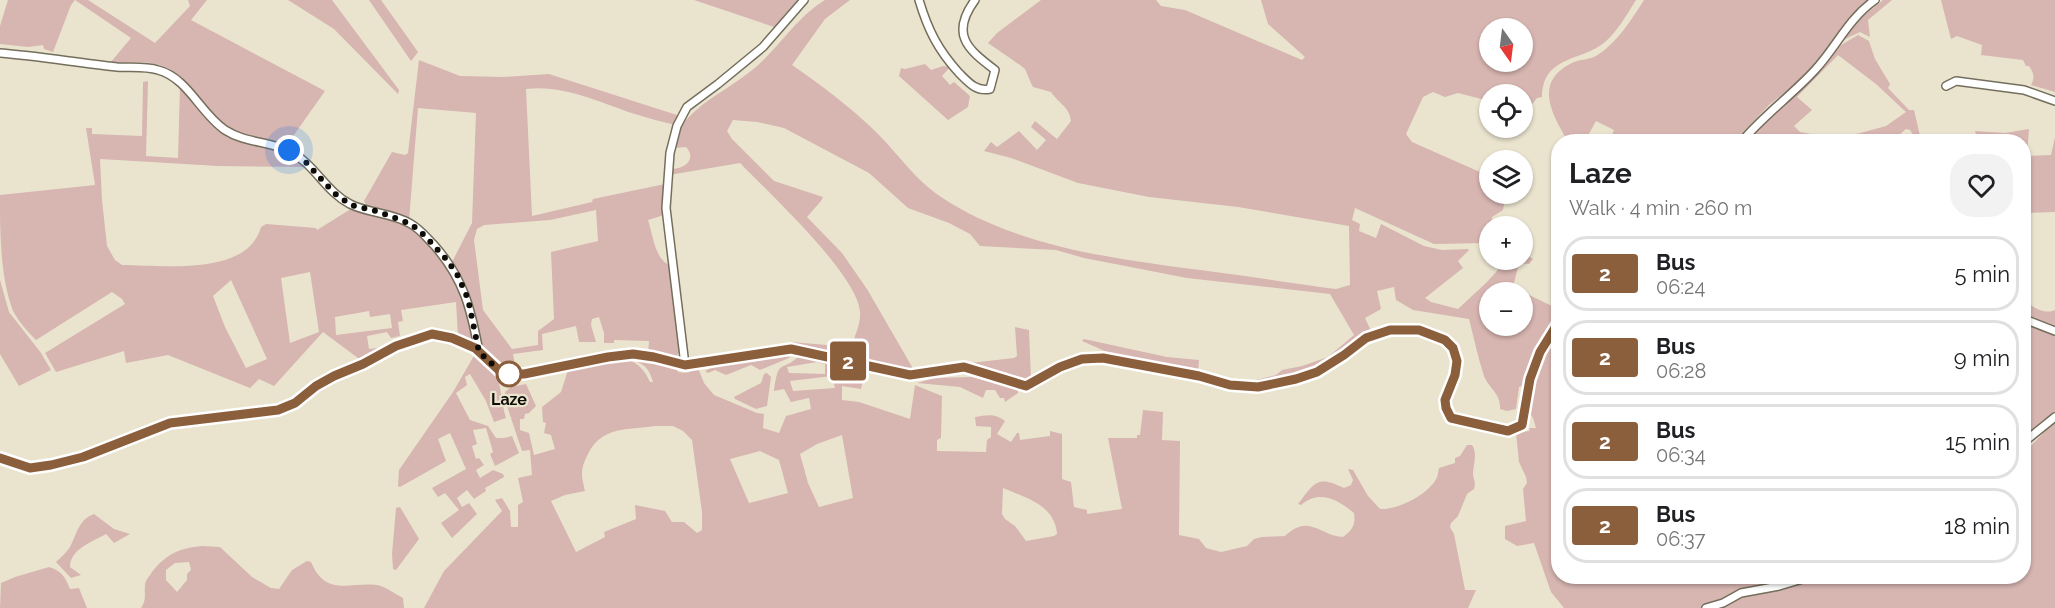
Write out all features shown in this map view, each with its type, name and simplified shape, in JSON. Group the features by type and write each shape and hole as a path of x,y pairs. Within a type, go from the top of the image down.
{"street":[{"path":"685,365 666,208 670,153 678,126 687,107 762,47 804,0"},
{"path":"919,0 925,20 942,55 971,85 982,90 990,88 996,70 967,46 965,40 964,19 975,0"},
{"path":"1748,134 1816,69 1834,47 1844,29 1875,0"},
{"path":"0,53 122,68 157,69 171,75 187,89 209,115 229,132 249,141 289,150 304,160 334,193 351,205 376,211 411,224 447,260 458,276 468,299 479,352"},
{"path":"1946,86 1956,81 2024,90 2055,101"},
{"path":"2031,322 2055,331"},
{"path":"0,458 30,468 51,465 83,457 170,423 278,410 295,403 316,386 334,376 363,364 396,346 432,334 452,338 479,352 503,374 524,374 633,354 685,365 791,349 910,375 964,367 1026,386 1060,367 1082,359 1103,358 1199,376 1230,385 1258,387 1317,372 1366,338 1390,330 1419,330 1445,340 1453,348 1457,361 1455,375 1445,400 1451,418 1508,431 1522,425 1530,379 1540,352 1551,334"},
{"path":"2031,436 2055,417"},
{"path":"1706,608 1723,603 1741,593 1786,584"}],"shaded area":[{"path":"8,0 75,0 53,52 44,49 43,45 28,47 0,44 0,26"},
{"path":"75,0 88,0 155,43 190,6 188,0 207,0 191,20 325,91 289,142 297,150 296,153 248,139 223,126 184,81 166,67 145,63 110,63 131,38"},
{"path":"288,0 332,0 399,90 398,94 334,29"},
{"path":"369,0 381,0 418,52 411,61"},
{"path":"694,0 801,0 777,28"},
{"path":"825,0 850,0 825,19 792,65 864,121 931,190 971,215 1004,229 1073,250 1145,263 1336,289 1350,285 1349,226 1238,207 1149,197 1078,183 1011,158 984,151 991,142 997,147 1019,131 1037,150 1046,140 1031,127 1035,121 1057,139 1071,121 1066,108 1051,92 1033,87 1025,69 988,43 997,33 1041,0 1156,0 1161,6 1185,10 1302,60 1305,57 1268,24 1261,0 1636,0 1610,38 1595,48 1556,66 1544,83 1542,97 1537,98 1533,103 1533,84 1479,84 1479,98 1458,93 1445,97 1433,92 1423,97 1406,134 1412,142 1479,172 1479,204 1504,204 1503,210 1494,216 1479,216 1479,243 1434,244 1355,208 1352,220 1360,224 1359,231 1376,238 1381,224 1424,246 1442,250 1469,250 1458,261 1463,268 1425,298 1431,302 1458,309 1479,289 1479,336 1533,336 1533,297 1551,306 1551,333 1527,385 1519,387 1516,409 1507,411 1500,409 1499,399 1484,376 1469,319 1413,310 1396,300 1394,287 1377,291 1381,309 1365,318 1372,333 1328,362 1310,372 1286,380 1263,384 1242,383 1243,380 1256,380 1276,375 1282,370 1328,357 1354,335 1330,294 1187,278 1084,258 1056,250 980,246 970,234 949,223 908,208 869,173 784,128 733,120 727,131 732,139 774,181 823,197 807,217 842,253 867,289 915,372 788,345 791,342 851,347 859,325 860,312 855,296 844,277 810,234 740,163 669,175 670,169 680,168 690,160 686,147 673,148 684,122 702,105 761,63 814,7"},
{"path":"1644,0 1873,0 1843,27 1813,69 1769,105 1741,134 1613,134 1614,130 1596,121 1589,134 1564,134 1551,108 1549,89 1552,80 1559,71 1570,64 1593,57 1603,51 1623,31"},
{"path":"1883,0 1892,0 1868,20 1870,37 1860,32 1843,40 1839,39 1850,27"},
{"path":"1941,0 2055,0 2055,92 2031,85 2033,73 2023,60 1981,55 1982,45 1957,36 1951,39"},
{"path":"1858,35 1869,41 1875,59 1890,84 1888,88 1909,110 1914,110 1920,134 1912,134 1906,129 1900,134 1856,134 1886,126 1906,112 1876,84 1838,55 1797,97 1812,110 1794,126 1800,132 1811,134 1753,134 1819,70 1836,48"},
{"path":"419,60 460,76 503,77 549,74 680,116 676,125 568,92 540,88 526,89 532,216 592,202 593,199 665,184 664,215 648,220 658,253 670,265 679,352 676,358 648,353 649,341 614,340 614,343 604,343 604,333 599,317 592,319 591,325 596,342 579,342 576,326 542,334 543,350 513,354 516,371 502,367 482,350 466,286 452,262 472,223 476,113 418,108 409,221 367,206 364,201 392,152 405,155 408,153","holes":["596,210 598,241 551,252 554,319 538,331 538,345 512,349 483,310 474,240 477,229 484,225 550,220"]},
{"path":"925,64 931,70 943,66 950,67 942,76 950,85 954,82 970,96 968,107 948,120 899,76 901,68"},
{"path":"148,81 146,156 178,158 180,86 217,126 288,153 307,167 218,166 100,159 107,246 115,260 122,265 159,266 201,265 221,261 239,254 253,243 261,227 266,224 316,228 317,230 354,207 403,222 432,245 462,289 474,341 469,342 458,336 456,302 401,310 403,321 398,322 400,336 391,338 387,332 367,336 369,349 385,347 386,349 362,361 323,332 274,386 259,379 250,388 168,355 126,363 124,351 56,372 45,353 125,304 112,292 36,340 15,315 5,283 0,195 95,185 86,128 92,128 92,134 142,136 143,82","holes":["310,272 319,332 290,343 281,278","231,280 267,359 246,368 225,327 213,296","369,311 370,317 390,314 392,328 336,335 335,317"]},
{"path":"2029,129 2029,134 1976,134 1975,131 2005,133"},
{"path":"2055,137 2055,212 2031,213 2031,156 2051,155"},
{"path":"1498,270 1517,270 1514,282 1487,282"},
{"path":"0,280 9,312 41,353 51,370 19,386 0,354"},
{"path":"2031,305 2043,311 2055,310 2055,327 2031,318"},
{"path":"2031,325 2055,334 2055,415 2031,434"},
{"path":"1015,327 1029,330 1031,379 1021,380 969,365 1017,356"},
{"path":"1084,339 1167,357 1199,360 1198,373 1193,372 1192,368 1186,368 1185,371 1116,356 1082,341"},
{"path":"1551,341 1551,584 1765,584 1737,592 1715,605 1717,608 1564,608 1551,592 1534,543 1517,546 1505,539 1505,526 1526,521 1523,489 1527,483 1519,462 1516,433 1536,428 1529,412 1533,388"},
{"path":"788,352 792,354 789,358 760,370 751,365 726,375 715,370 708,373 705,371 713,367"},
{"path":"475,354 485,361 496,375 506,418 494,422 486,401 470,374 465,377 467,385 456,393 470,420 488,426 496,438 512,436 519,453 495,466 490,454 493,452 486,428 473,430 477,444 472,446 476,459 479,458 484,465 476,470 480,478 493,470 503,474 504,477 485,488 486,491 474,499 467,490 457,498 462,507 469,503 477,514 452,538 441,523 459,510 445,493 438,497 432,488 466,469 450,433 438,439 446,461 400,487 398,486 399,470 453,392"},
{"path":"800,355 837,363 863,379 861,389 842,386 842,400 859,402 910,419 915,385 942,396 941,438 937,440 937,451 986,452 987,440 991,437 991,427 976,426 975,417 1001,418 1005,421 997,434 1011,442 1017,433 1019,433 1020,440 1050,436 1050,431 1062,434 1062,479 1071,482 1074,507 1087,510 1087,514 1122,509 1108,438 1137,438 1137,435 1140,435 1143,410 1163,412 1162,440 1180,441 1179,535 1199,539 1206,548 1221,552 1247,546 1254,539 1262,537 1285,536 1301,526 1343,537 1354,524 1354,513 1348,508 1329,498 1322,497 1298,504 1317,483 1328,482 1344,488 1351,485 1353,480 1348,469 1353,470 1368,496 1380,509 1387,509 1410,501 1425,492 1436,479 1439,468 1455,463 1455,458 1460,456 1467,445 1472,445 1475,456 1473,475 1475,487 1467,494 1458,516 1450,527 1454,534 1465,590 1476,590 1468,608 424,608 444,571 502,511 495,500 502,498 510,511 511,527 518,527 518,505 523,502 518,478 532,475 530,450 522,451 506,403 505,392 511,387 526,384 536,406 525,414 524,419 520,419 520,430 529,433 534,455 555,449 551,435 544,433 546,423 543,422 542,407 561,392 568,370 592,362 615,358 625,359 635,363 643,370 650,382 653,382 647,368 627,356 674,365 681,373 698,368 704,383 714,395 764,414 763,428 779,433 786,416 811,409 809,398 791,402 784,389 774,391 779,369","holes":["817,362 825,364 825,374 789,373 787,367","832,376 835,388 793,391 790,381","673,426 683,431 692,440 702,512 702,530 697,533 684,522 672,522 665,511 635,505 636,519 604,532 605,537 576,552 551,501 565,495 585,491 582,468 588,454 600,438 616,431","842,435 853,498 819,507 808,483 800,454 817,444","760,451 779,460 788,493 749,503 730,459","1003,488 1030,499 1045,509 1055,524 1057,534 1026,541 1015,526 1002,514"]},
{"path":"767,373 771,377 767,406 756,409 735,399 734,397 761,383 764,374"},
{"path":"972,377 1018,389 1018,393 1005,402 995,390 986,390 983,398 960,387 917,383 934,378"},
{"path":"2055,421 2055,608 1721,608 1753,591 1774,590 1795,584 2031,584 2031,446"},
{"path":"400,507 419,539 396,570 393,569 392,554 396,508"},
{"path":"94,514 114,529 130,534 114,543 106,534 83,547 74,555 70,567 81,575 71,578 56,562 70,547 84,520"},
{"path":"194,547 220,547 252,577 271,588 279,589 292,570 307,561 311,562 317,573 331,584 387,588 403,598 404,608 141,608 145,599 146,581 157,566 174,553","holes":["189,562 191,570 187,574 187,580 177,592 166,580 166,570 175,563"]},
{"path":"49,567 62,575 70,589 79,588 87,608 0,608 1,583"}],"bus line":[{"name":"2","path":"0,458 30,468 51,465 83,457 170,423 278,410 295,403 316,386 334,376 363,364 396,346 432,334 452,338 475,348 503,374 524,374 633,354 685,365 791,349 910,375 964,367 1026,386 1060,367 1082,359 1103,358 1167,372 1199,376 1230,385 1258,387 1317,372 1366,338 1390,330 1419,330 1445,340 1453,348 1457,361 1455,375 1445,400 1451,418 1508,431 1522,425 1530,379 1540,352 1551,334"}],"place":[{"name":"Laze","path":"509,374"}],"route":[{"path":"289,150 304,160 334,193 351,205 376,211 411,224 425,236 458,276 468,299 479,352 503,374 509,374"}]}
